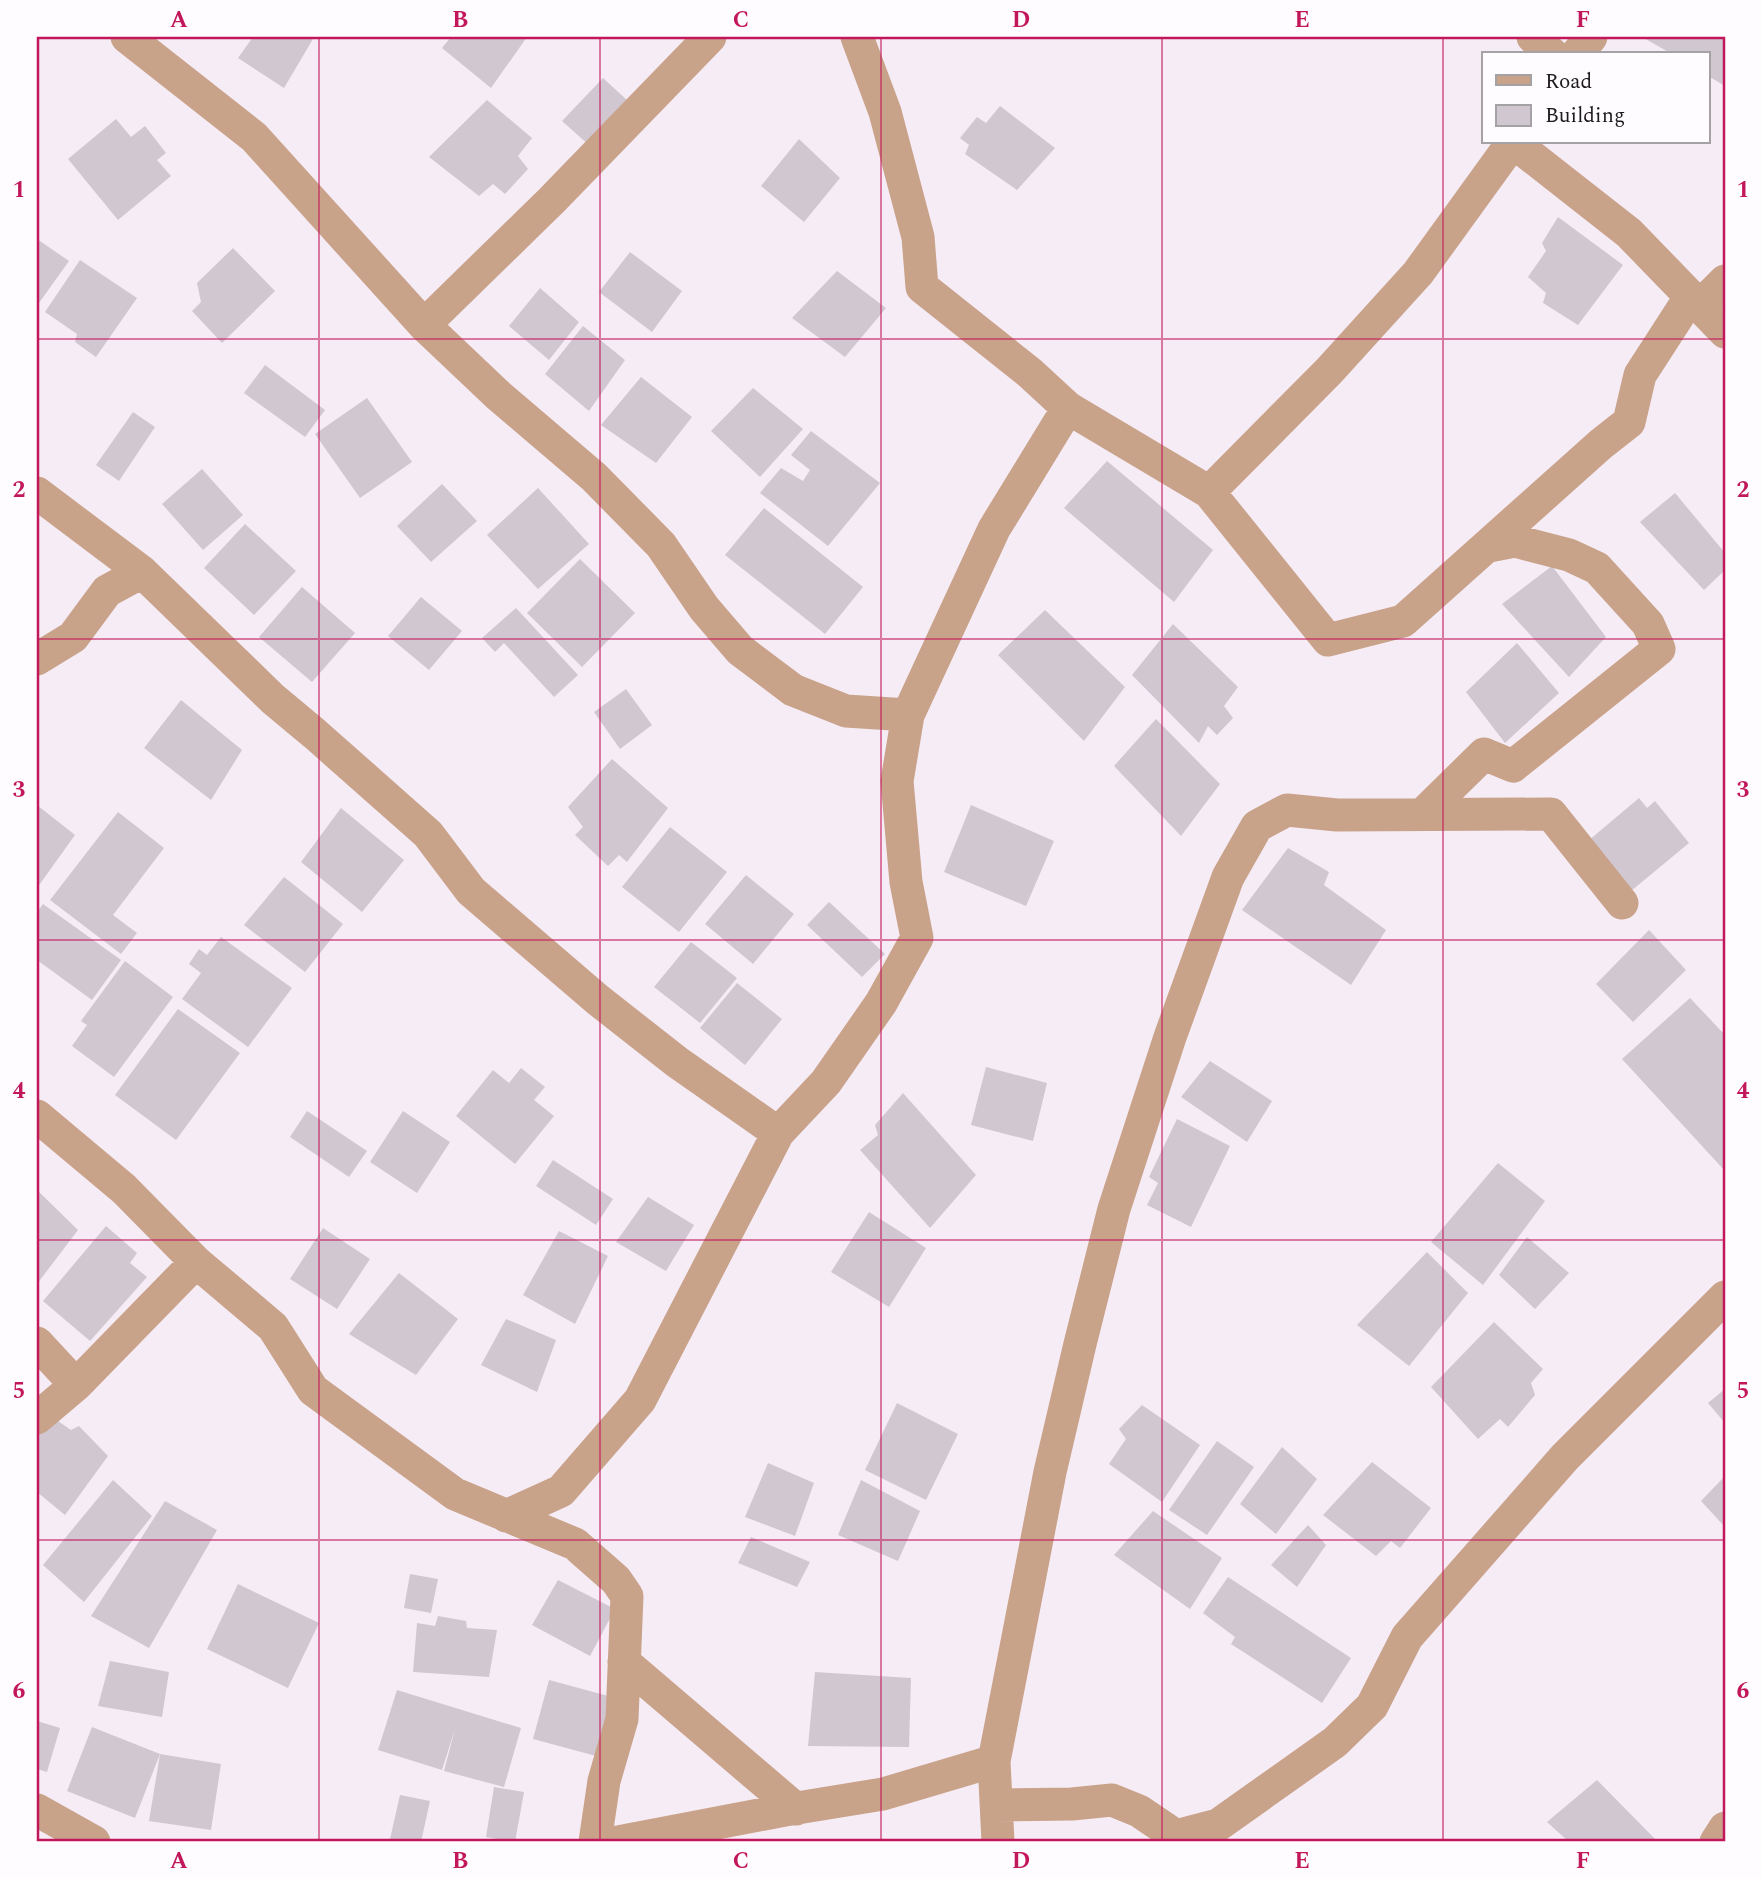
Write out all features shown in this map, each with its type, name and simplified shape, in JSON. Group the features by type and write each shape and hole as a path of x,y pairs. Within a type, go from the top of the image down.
{"street":[{"path":"127,37 254,137 424,325 499,396 594,477 661,545 704,608 740,650 793,690 846,711 908,715"},
{"path":"424,325 552,200 710,37"},
{"path":"857,37 885,112 918,237 922,287 1030,373 1068,408 1209,492 1328,640 1403,621 1629,422 1640,375 1696,301 1725,281"},
{"path":"1532,37 1550,52"},
{"path":"1579,52 1591,37"},
{"path":"1209,492 1329,371 1418,273 1511,144"},
{"path":"1515,144 1629,233 1725,332"},
{"path":"506,1516 561,1491 640,1400 778,1133 826,1082 881,1003 917,938 906,882 897,781 908,715 994,529 1068,408"},
{"path":"37,493 142,572 273,699 428,834 480,899 608,1008 677,1062 778,1133"},
{"path":"1424,813 1484,754 1513,766 1659,649 1648,624 1597,568 1569,555 1515,541 1489,546"},
{"path":"37,659 73,637 107,591 142,572"},
{"path":"998,1842 994,1760 1050,1472 1114,1209 1170,1037 1228,877 1257,826 1287,810 1337,815 1551,814 1622,904"},
{"path":"37,1116 133,1197 196,1262 273,1327 313,1390 455,1494 575,1544 615,1580 627,1596 622,1719 604,1781 595,1842"},
{"path":"37,1418 76,1385 196,1262"},
{"path":"997,1805 1072,1804 1112,1800 1139,1811 1177,1836 1218,1825 1284,1780 1335,1742 1372,1706 1407,1637 1565,1457 1725,1297"},
{"path":"37,1343 76,1385"},
{"path":"624,1662 796,1808"},
{"path":"618,1842 883,1794 994,1760"},
{"path":"37,1810 94,1842"},
{"path":"1716,1842 1725,1828"}],"building":[{"path":"253,37 313,39 284,88 238,58"},
{"path":"451,37 527,37 491,88 442,48"},
{"path":"1642,37 1725,37 1725,86 1710,77 1710,52 1668,52"},
{"path":"603,78 628,101 590,146 562,121"},
{"path":"487,100 532,138 518,156 528,169 505,194 493,184 479,196 429,157"},
{"path":"1000,106 1055,148 1017,190 965,154 969,145 960,138 977,117 986,123"},
{"path":"116,119 131,137 145,126 166,153 157,160 171,176 118,220 68,159"},
{"path":"799,139 840,178 804,222 761,186"},
{"path":"1558,217 1623,265 1578,325 1543,303 1546,293 1528,277 1546,251 1542,243"},
{"path":"37,239 69,261 39,303 37,301"},
{"path":"233,248 275,291 222,343 192,311 201,302 197,283"},
{"path":"630,252 682,291 652,332 599,292"},
{"path":"80,260 137,298 96,357 75,342 77,334 45,312"},
{"path":"837,271 886,308 845,357 792,318"},
{"path":"540,288 579,322 549,360 509,326"},
{"path":"583,326 625,360 589,411 545,374"},
{"path":"265,365 325,410 305,437 244,393"},
{"path":"641,377 692,417 656,463 601,425"},
{"path":"753,388 803,429 760,477 711,431"},
{"path":"367,398 412,462 360,498 315,434"},
{"path":"133,412 155,427 119,481 96,465"},
{"path":"811,431 880,483 828,546 760,493 781,468 803,481 810,470 791,455"},
{"path":"1107,461 1213,550 1174,602 1064,508"},
{"path":"202,469 243,515 203,550 162,504"},
{"path":"442,484 477,521 431,562 397,526"},
{"path":"538,488 589,544 538,589 487,535"},
{"path":"1675,493 1725,553 1725,570 1704,590 1640,522"},
{"path":"764,508 863,587 825,634 725,555"},
{"path":"245,524 296,571 254,615 204,568"},
{"path":"580,559 635,613 582,667 527,613"},
{"path":"1552,566 1606,637 1569,677 1502,604"},
{"path":"302,587 355,633 312,682 259,637"},
{"path":"421,597 462,631 429,670 388,636"},
{"path":"516,608 578,675 554,697 504,643 495,652 482,638"},
{"path":"1045,610 1125,687 1084,741 998,655"},
{"path":"1173,624 1238,687 1224,706 1233,718 1217,735 1208,726 1199,743 1132,675"},
{"path":"1517,643 1559,693 1505,743 1466,692"},
{"path":"626,689 652,725 620,749 594,712"},
{"path":"181,700 242,750 211,800 144,748"},
{"path":"1156,719 1220,784 1181,836 1114,766"},
{"path":"612,759 668,808 627,862 619,855 608,866 575,835 583,827 568,807"},
{"path":"1639,798 1647,808 1655,801 1689,843 1631,891 1588,841"},
{"path":"37,805 75,835 37,888"},
{"path":"971,805 1054,841 1026,906 944,872"},
{"path":"341,808 404,860 362,912 301,862"},
{"path":"118,812 164,848 113,915 137,933 121,954 50,900"},
{"path":"670,827 727,872 679,932 622,887"},
{"path":"1288,848 1329,872 1324,885 1386,930 1351,985 1242,910"},
{"path":"746,875 794,914 753,964 705,924"},
{"path":"284,877 343,924 305,972 244,925"},
{"path":"829,902 885,954 862,977 807,925"},
{"path":"43,904 121,960 92,1000 37,960 37,912"},
{"path":"1649,930 1686,970 1633,1022 1596,984"},
{"path":"221,937 292,988 248,1047 182,999 201,973 189,964 199,949 207,955"},
{"path":"691,942 737,978 700,1023 654,987"},
{"path":"125,961 173,997 114,1077 72,1046 87,1025 81,1021"},
{"path":"737,983 782,1019 745,1065 700,1028"},
{"path":"1690,998 1725,1035 1725,1171 1622,1059"},
{"path":"178,1009 240,1053 176,1140 115,1095"},
{"path":"1210,1061 1272,1101 1247,1142 1181,1097"},
{"path":"986,1067 1047,1083 1033,1141 971,1125"},
{"path":"521,1068 545,1087 534,1100 554,1116 515,1164 456,1116 493,1070 509,1083"},
{"path":"903,1093 976,1175 930,1228 860,1150 878,1135 875,1125"},
{"path":"307,1111 367,1151 349,1177 290,1137"},
{"path":"403,1111 450,1142 417,1193 370,1162"},
{"path":"1177,1119 1230,1146 1191,1227 1147,1205 1158,1183 1149,1177"},
{"path":"553,1160 613,1199 596,1225 536,1186"},
{"path":"1498,1163 1545,1201 1483,1285 1431,1242"},
{"path":"37,1190 78,1230 37,1284"},
{"path":"648,1197 694,1225 666,1271 616,1242"},
{"path":"869,1212 926,1248 889,1307 831,1272"},
{"path":"106,1226 137,1253 130,1263 147,1277 90,1341 43,1301"},
{"path":"323,1228 370,1259 337,1309 290,1279"},
{"path":"559,1231 608,1256 575,1324 523,1295"},
{"path":"1527,1237 1569,1273 1535,1309 1499,1275"},
{"path":"1427,1252 1468,1293 1409,1366 1357,1325"},
{"path":"399,1273 458,1319 416,1375 349,1334"},
{"path":"506,1319 556,1340 537,1392 481,1365"},
{"path":"1494,1322 1543,1369 1531,1383 1535,1395 1508,1427 1500,1419 1478,1439 1431,1387"},
{"path":"1725,1389 1725,1423 1708,1403"},
{"path":"897,1403 958,1434 926,1500 865,1470"},
{"path":"1142,1405 1200,1445 1162,1502 1109,1464 1126,1439 1119,1429"},
{"path":"55,1419 71,1430 79,1426 108,1456 65,1515 37,1492 37,1436"},
{"path":"1217,1441 1254,1467 1207,1535 1169,1510"},
{"path":"1282,1447 1317,1479 1276,1534 1240,1504"},
{"path":"1372,1462 1431,1508 1400,1548 1391,1541 1376,1556 1323,1515"},
{"path":"768,1463 814,1483 795,1536 745,1517"},
{"path":"1723,1478 1725,1480 1725,1527 1701,1501"},
{"path":"113,1480 152,1516 84,1602 43,1565"},
{"path":"861,1480 920,1511 898,1561 838,1535"},
{"path":"165,1501 217,1530 149,1648 91,1616"},
{"path":"1153,1511 1222,1558 1190,1609 1114,1555"},
{"path":"1308,1525 1326,1545 1297,1587 1271,1565"},
{"path":"751,1537 810,1562 797,1587 738,1563"},
{"path":"410,1574 438,1579 431,1613 404,1608"},
{"path":"1228,1577 1351,1658 1322,1703 1231,1644 1235,1637 1203,1613"},
{"path":"558,1580 615,1609 590,1656 532,1625"},
{"path":"238,1584 319,1623 288,1688 207,1649"},
{"path":"438,1616 466,1621 467,1628 497,1630 489,1677 413,1672 417,1623 435,1626"},
{"path":"110,1661 169,1672 162,1717 98,1706"},
{"path":"815,1672 911,1678 909,1747 808,1746"},
{"path":"549,1680 612,1697 596,1756 533,1739"},
{"path":"397,1690 521,1728 504,1787 444,1771 455,1729 442,1770 378,1750"},
{"path":"37,1721 60,1728 47,1772 37,1769"},
{"path":"92,1727 160,1754 135,1818 67,1791"},
{"path":"160,1754 221,1764 211,1830 149,1821"},
{"path":"1597,1780 1658,1842 1569,1842 1547,1822"},
{"path":"494,1787 524,1792 515,1842 486,1837"},
{"path":"400,1795 430,1801 421,1842 390,1839"}]}
